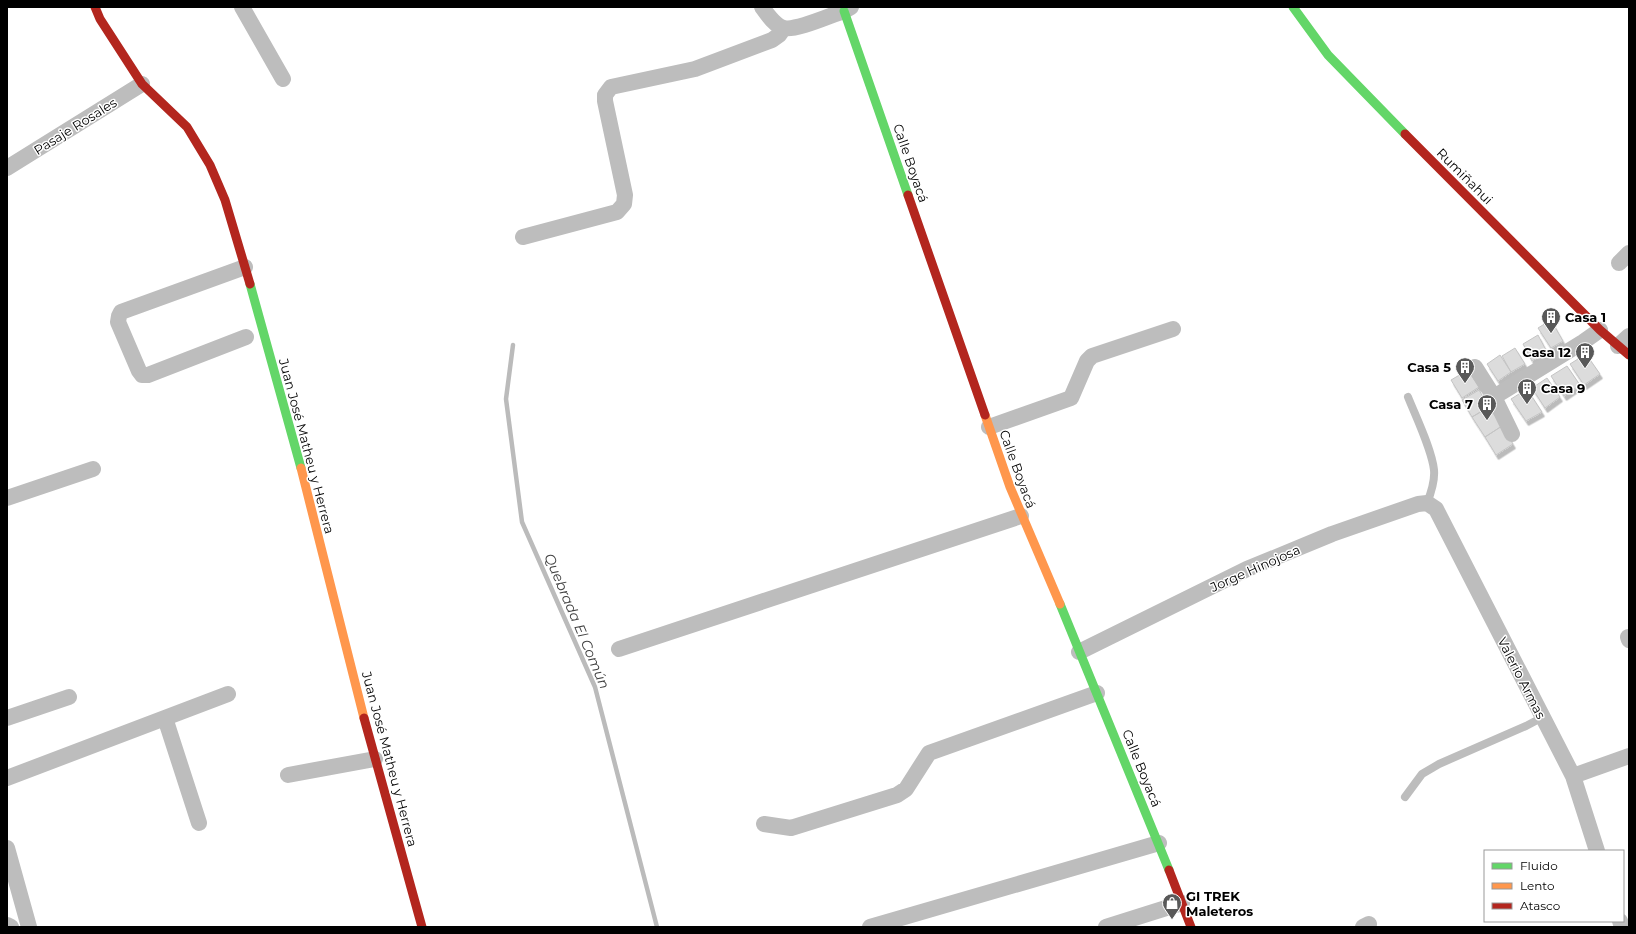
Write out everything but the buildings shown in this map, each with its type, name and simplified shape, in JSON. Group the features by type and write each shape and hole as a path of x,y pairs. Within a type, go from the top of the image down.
{"street":[{"name":"Juan José Matheu y Herrera","path":"95,7 100,19 142,84 187,127 210,164 225,200 292,434 375,759 422,927"},
{"path":"242,7 284,79"},
{"path":"762,7 774,21 784,28 793,28 848,9"},
{"name":"Rumiñahui","path":"1293,7 1328,55 1422,151 1600,330 1625,346"},
{"name":"Calle Boyacá","path":"848,9 989,426 1021,516 1097,693 1159,843 1191,927"},
{"path":"523,237 617,212 624,204 625,195 605,101 605,95 611,88 695,69 772,40 779,36 784,28"},
{"name":"Pasaje Rosales","path":"7,168 142,84"},
{"path":"245,267 121,312 118,322 142,375 148,375 246,337"},
{"path":"989,426 1071,398 1087,361 1092,356 1173,329"},
{"path":"1494,396 1583,342 1600,330"},
{"path":"1475,367 1494,396 1512,434"},
{"path":"7,498 93,469"},
{"name":"Jorge Hinojosa","path":"1079,652 1247,569 1332,534 1418,504 1432,506"},
{"name":"Valerio Armas","path":"1432,506 1573,776 1598,850"},
{"path":"619,649 1021,516"},
{"path":"764,824 791,828 902,792 929,753 1097,693"},
{"path":"7,778 228,694"},
{"path":"7,718 69,697"},
{"path":"165,718 199,823"},
{"path":"1573,776 1629,756"},
{"path":"288,775 375,759"},
{"path":"870,927 1159,843"},
{"path":"7,848 29,927"},
{"path":"1106,927 1182,902"},
{"path":"7,925 11,927"}],"lane":[{"path":"1408,397 1430,454 1434,470 1432,506"},
{"path":"1405,797 1422,774 1439,764 1543,717"}],"waterway":[{"name":"Quebrada El Común","path":"513,345 506,399 522,522 595,687 657,927"}],"traffic: fast":[{"path":"1293,7 1328,55 1405,134"},
{"path":"844,11 908,195"},
{"path":"250,284 301,468"},
{"path":"1060,604 1169,870"}],"traffic: slow":[{"path":"985,415 1010,487 1060,604"},
{"path":"301,468 364,718"}],"traffic: jam":[{"path":"95,7 100,19 142,84 187,127 210,165 225,200 250,284"},
{"path":"1405,134 1600,330 1629,355"},
{"path":"908,195 985,415"},
{"path":"364,718 422,927"},
{"path":"1169,870 1191,927"}],"place":[{"name":"Casa 1","path":"1551,334"},
{"name":"Casa 12","path":"1585,369"},
{"name":"Casa 5","path":"1465,384"},
{"name":"Casa 9","path":"1527,405"},
{"name":"Casa 7","path":"1487,421"},
{"name":"GI TREK Maleteros","path":"1172,920"}]}
